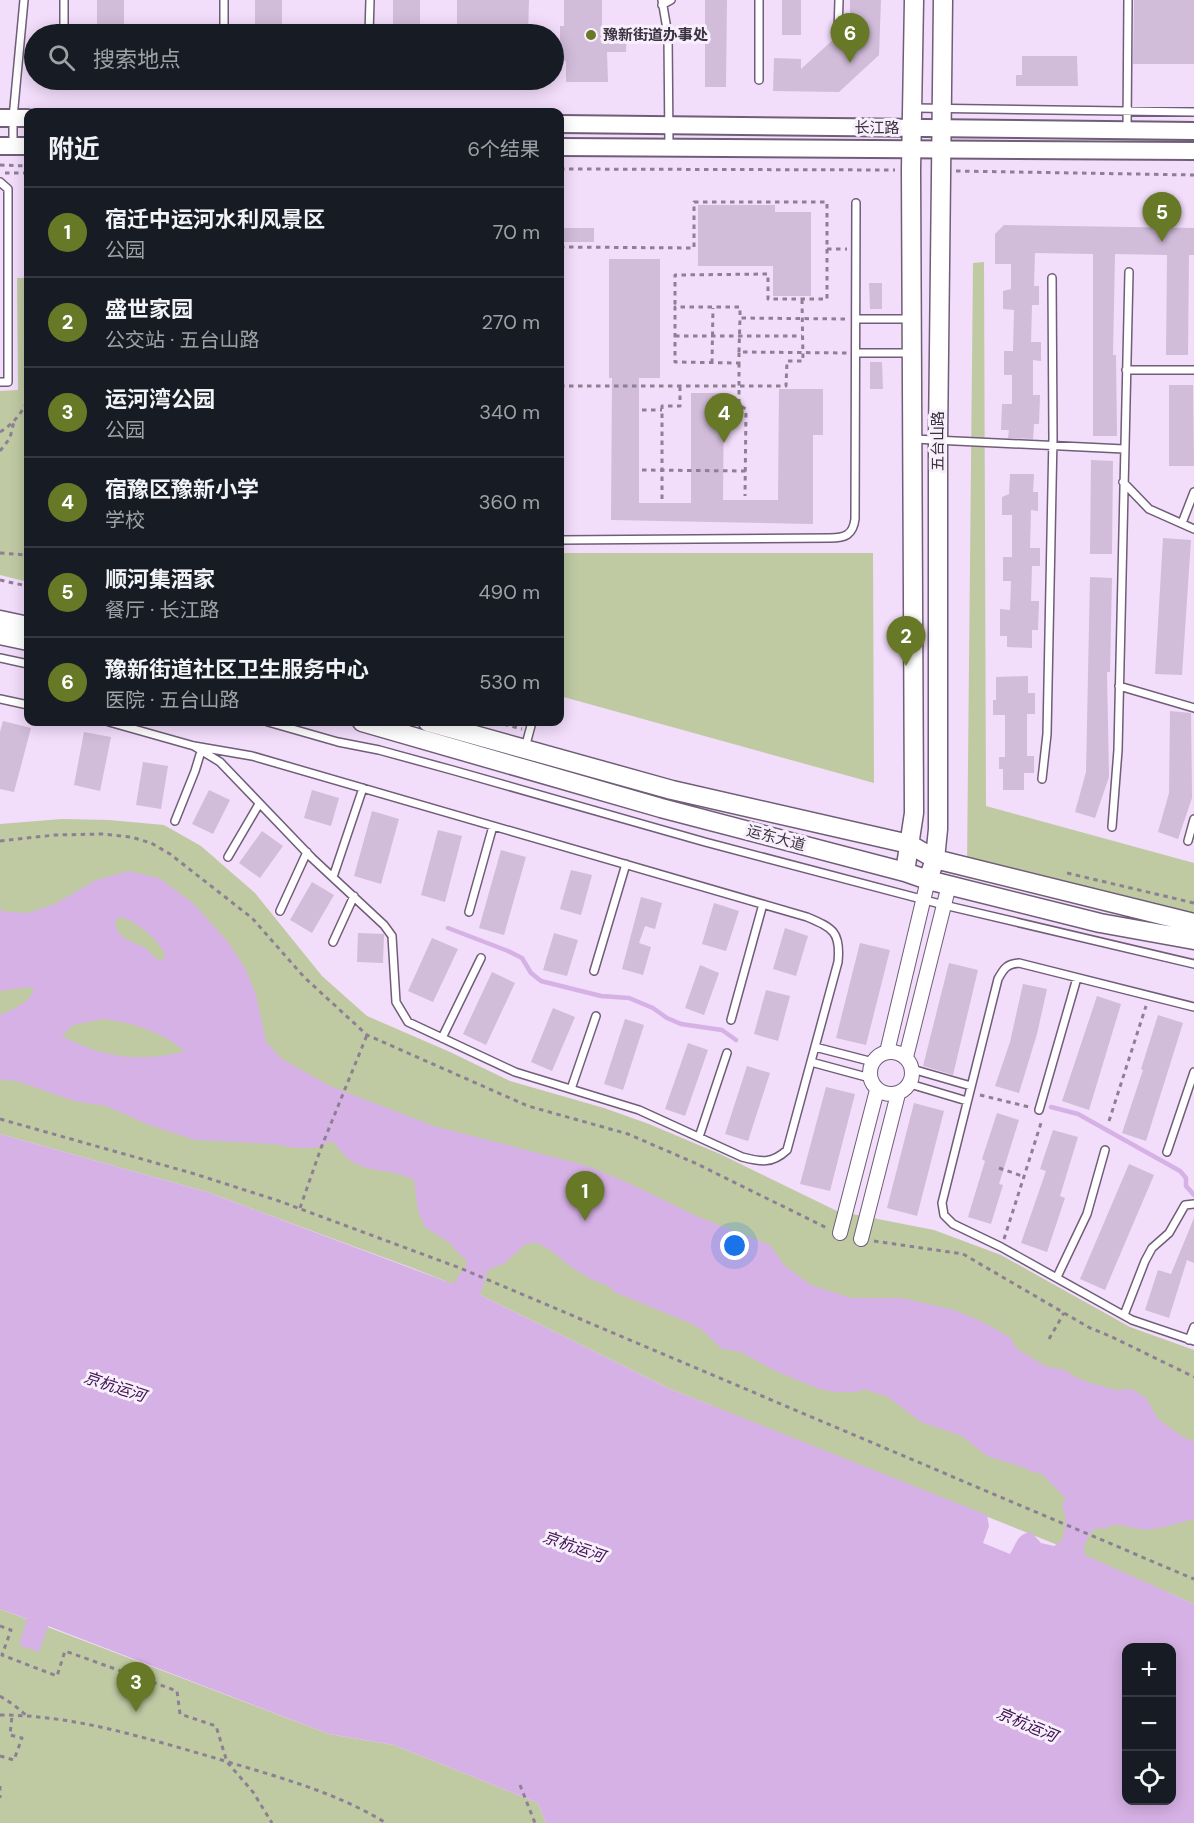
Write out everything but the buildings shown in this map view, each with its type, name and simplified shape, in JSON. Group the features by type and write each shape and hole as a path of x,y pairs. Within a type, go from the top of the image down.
{"main road":[{"name":"五台山路","path":"905,872 914,813 911,128 914,0"},
{"name":"五台山路","path":"928,880 935,859 938,829 938,440 943,0"},
{"path":"0,620 24,625"},
{"path":"0,635 24,640"},
{"name":"运东大道","path":"376,726 661,808 928,880 1100,923 1194,940"},
{"name":"运东大道","path":"443,726 672,790 909,844 935,859 1194,923"}],"street":[{"name":"长江路","path":"564,124 1194,131"},
{"name":"长江路","path":"564,147 1194,151"},
{"path":"886,1052 928,880"},
{"path":"861,1239 898,1094 910,1084 909,1063 949,885"},
{"path":"840,1233 874,1084 873,1062 880,1054 893,1051 909,1063"},
{"path":"874,1084 884,1093 898,1094"}],"lane":[{"path":"14,146 14,118 24,0"},
{"path":"64,0 64,24"},
{"path":"224,0 224,24"},
{"path":"369,24 370,0"},
{"path":"669,147 668,35 662,2 671,0"},
{"path":"759,0 759,80"},
{"path":"838,32 839,0"},
{"path":"1127,131 1128,0"},
{"path":"912,108 1194,112"},
{"path":"0,182 8,189 8,382 0,382"},
{"path":"564,540 842,538 849,535 854,528 855,519 856,202"},
{"path":"1112,827 1118,750 1129,272"},
{"path":"1042,779 1047,734 1053,447 1052,278"},
{"path":"856,319 912,319"},
{"path":"856,353 912,353"},
{"path":"1126,370 1194,370"},
{"path":"912,439 1124,449"},
{"path":"1123,482 1149,509 1194,529"},
{"path":"1182,523 1194,492"},
{"path":"0,658 24,663"},
{"path":"1119,686 1194,708"},
{"path":"0,699 24,704"},
{"path":"123,726 199,748 252,756 764,904 826,925 835,933 839,943 838,962 787,1150 778,1158 770,1161 742,1157 639,1110 515,1071 408,1022 396,1002 392,936 384,925 307,852 220,762 199,748"},
{"path":"282,726 431,764 705,842 924,900 1194,964"},
{"path":"525,748 531,726"},
{"path":"175,821 195,771 199,748"},
{"path":"333,877 363,788"},
{"path":"228,857 259,804"},
{"path":"1188,841 1194,819"},
{"path":"470,912 493,826"},
{"path":"280,911 307,852"},
{"path":"594,971 626,864"},
{"path":"333,942 354,896"},
{"path":"731,1020 764,904"},
{"path":"442,1038 481,958"},
{"path":"1194,1007 1019,963 1009,964 998,979 942,1203 944,1215 953,1224 1057,1277 1132,1320 1191,1341 1194,1327"},
{"path":"1039,1110 1077,978"},
{"path":"571,1089 596,1016"},
{"path":"815,1047 873,1062"},
{"path":"699,1137 728,1053"},
{"path":"811,1062 874,1084"},
{"path":"909,1063 969,1093"},
{"path":"1167,1152 1194,1072"},
{"path":"910,1084 969,1093"},
{"path":"1057,1277 1087,1214 1105,1150"},
{"path":"1124,1315 1152,1248 1169,1233 1185,1205 1194,1204"}],"path":[{"path":"0,165 24,166"},
{"path":"564,169 911,171"},
{"path":"941,171 1194,175"},
{"path":"0,172 24,172"},
{"path":"564,247 694,248 694,202 827,202 827,299 768,299 768,274 675,275 675,362 739,363"},
{"path":"827,249 856,249"},
{"path":"564,386 786,386 787,361 803,361 802,299"},
{"path":"675,307 740,307 739,405 746,409 746,496"},
{"path":"712,363 713,308"},
{"path":"740,318 856,319"},
{"path":"675,336 803,336"},
{"path":"739,352 856,353"},
{"path":"662,498 662,406 680,406 680,386"},
{"path":"0,451 10,438 14,422 24,406"},
{"path":"642,410 662,410"},
{"path":"0,432 14,422"},
{"path":"642,470 746,471"},
{"path":"0,553 24,555"},
{"path":"0,580 24,585"},
{"path":"1109,1121 1149,996"},
{"path":"300,1208 321,1148 367,1035"},
{"path":"969,1093 1039,1110 1042,1120 1001,1247"},
{"path":"0,1119 195,1174 300,1208 460,1268 1194,1579"},
{"path":"999,1168 1025,1177"},
{"path":"1049,1339 1064,1313"},
{"path":"0,1626 11,1630 2,1655 57,1676 65,1651 177,1690 180,1714 216,1725 226,1762 253,1792 272,1823"},
{"path":"0,1696 27,1716"},
{"path":"0,1716 44,1716 100,1727 226,1762 342,1799 387,1823"},
{"path":"0,1756 14,1760 22,1738 10,1735 12,1716"},
{"path":"520,1785 535,1823"},
{"path":"0,1786 0,1798"}],"green space":[{"path":"984,262 986,806 1194,863 1194,925 967,866 973,263"},
{"path":"17,278 24,278 24,581 0,575 0,391 18,390"},
{"path":"564,553 873,553 874,783 564,697"},
{"path":"62,819 164,825 201,846 255,893 322,976 367,1016 510,1081 604,1108 649,1124 720,1154 837,1211 934,1230 1001,1255 1130,1327 1194,1350 1194,1604 1085,1556 670,1389 480,1295 415,1269 207,1192 0,1134 0,824"},
{"path":"0,1609 329,1734 394,1745 538,1803 546,1823 0,1823"}],"water":[{"name":"京杭运河","path":"129,871 159,878 193,903 228,942 245,968 256,995 266,1042 282,1059 330,1086 434,1126 588,1166 696,1216 770,1245 785,1266 811,1285 851,1298 901,1298 954,1310 983,1322 1011,1338 1016,1348 1045,1366 1065,1370 1090,1383 1116,1390 1132,1389 1146,1398 1158,1419 1181,1436 1194,1442 1194,1519 1144,1530 1120,1525 1112,1525 1105,1529 1096,1528 1091,1532 1084,1546 1085,1555 1194,1604 1194,1823 546,1823 538,1803 394,1745 329,1734 48,1626 39,1652 19,1645 27,1619 0,1609 0,1134 207,1192 453,1284 467,1264 450,1243 425,1227 418,1211 414,1180 362,1166 343,1154 335,1143 330,1142 315,1148 295,1148 275,1144 195,1140 149,1125 106,1106 74,1101 17,1081 0,1080 0,1015 24,1002 34,990 31,987 0,991 0,910 28,913 55,904 96,880","holes":["121,917 148,933 160,946 165,958 158,959 145,948 120,935 117,931 116,919","103,1019 155,1032 186,1051 153,1057 122,1056 107,1054 62,1036 73,1025","537,1243 592,1280 608,1286 614,1292 701,1329 722,1349 741,1352 773,1370 819,1389 835,1392 858,1392 864,1389 888,1397 921,1422 962,1436 987,1456 1042,1474 1066,1499 1062,1504 1066,1519 1063,1538 1054,1546 1041,1543 1031,1532 1023,1534 1010,1554 983,1543 989,1526 987,1515 670,1389 480,1295 488,1270 505,1263 526,1244"]}],"waterway":[{"path":"448,928 522,958 531,973 541,981 601,996 629,998 681,1024 722,1030 736,1040"},
{"path":"1051,1107 1078,1114 1180,1171 1186,1178 1186,1186 1194,1195"}],"place":[{"name":"豫新街道办事处","path":"591,35"},
{"name":"豫新街道社区卫生服务中心","path":"850,63"},
{"name":"顺河集酒家","path":"1162,242"},
{"name":"宿豫区豫新小学","path":"724,443"},
{"name":"盛世家园","path":"906,666"},
{"name":"宿迁中运河水利风景区","path":"585,1221"},
{"name":"运河湾公园","path":"136,1712"}]}
